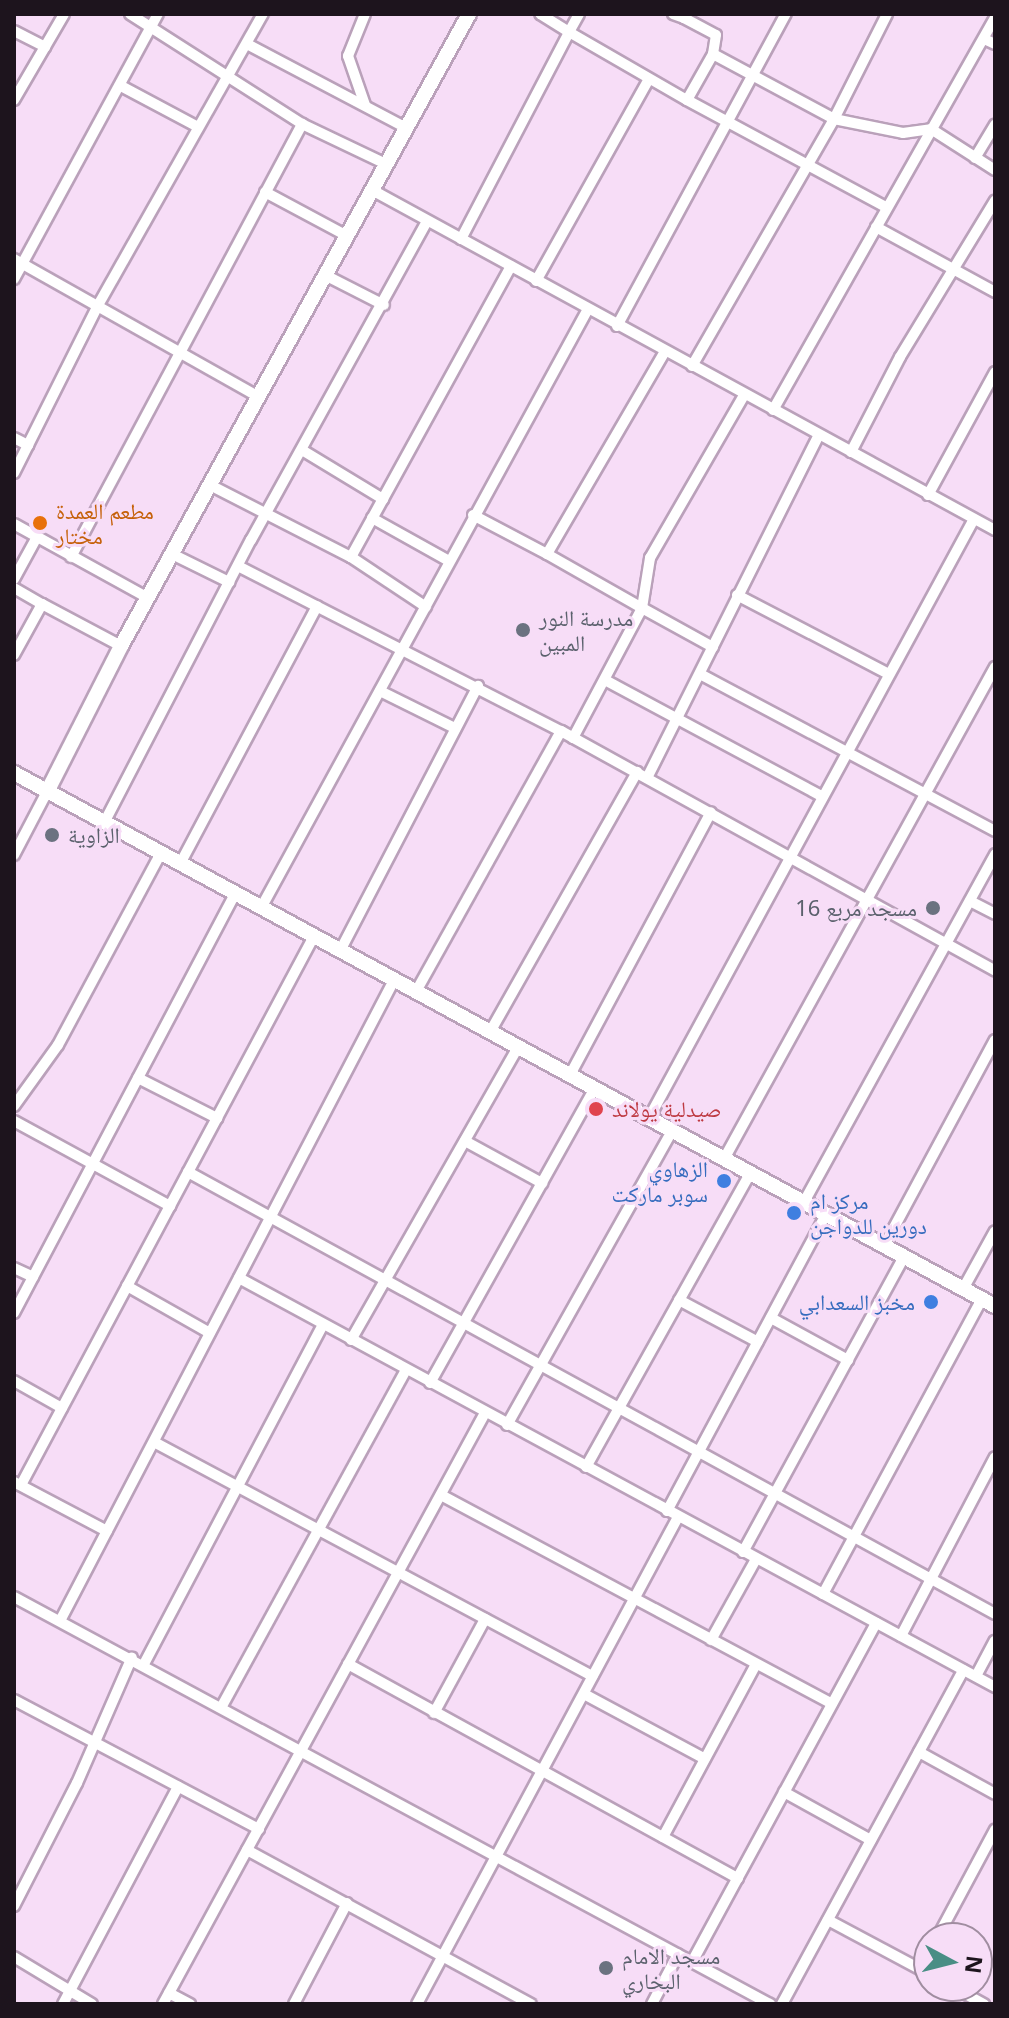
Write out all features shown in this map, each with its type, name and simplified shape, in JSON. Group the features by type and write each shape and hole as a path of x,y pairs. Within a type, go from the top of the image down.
{"street":[{"path":"14,100 64,14"},
{"path":"130,14 155,19 229,76 302,124 386,164"},
{"path":"14,473 97,307 263,14"},
{"path":"365,14 348,49 365,105"},
{"path":"14,855 121,646 469,14"},
{"path":"540,14 649,79 886,207"},
{"path":"461,239 579,14"},
{"path":"673,14 685,16 716,35 713,54 687,100"},
{"path":"617,326 786,14"},
{"path":"692,366 809,165 887,14"},
{"path":"773,410 995,18"},
{"path":"14,279 18,261 121,86 155,19"},
{"path":"14,31 45,47"},
{"path":"984,39 995,44"},
{"path":"247,44 406,128"},
{"path":"713,54 834,119 903,133 931,129 995,170"},
{"path":"536,281 649,79"},
{"path":"121,86 198,127"},
{"path":"71,557 178,348 302,124"},
{"path":"975,158 995,125"},
{"path":"372,190 995,530"},
{"path":"265,192 347,236"},
{"path":"851,452 900,357 995,201"},
{"path":"104,823 229,582 384,305 427,221"},
{"path":"876,227 995,292"},
{"path":"18,261 97,307 178,348 259,397"},
{"path":"351,557 511,266"},
{"path":"325,275 384,305"},
{"path":"261,908 588,309"},
{"path":"547,554 665,351"},
{"path":"928,495 995,372"},
{"path":"573,738 642,608 650,558 744,395"},
{"path":"490,1032 679,717 819,435"},
{"path":"14,438 28,445"},
{"path":"302,450 383,499"},
{"path":"210,485 265,516 351,557 426,607"},
{"path":"473,515 713,647"},
{"path":"372,518 449,561"},
{"path":"649,1118 974,519"},
{"path":"14,524 148,598"},
{"path":"14,579 37,537"},
{"path":"172,554 229,582"},
{"path":"238,566 478,686 995,971"},
{"path":"14,588 121,646"},
{"path":"737,595 889,674"},
{"path":"14,655 42,604"},
{"path":"180,864 317,606"},
{"path":"724,1159 871,900 995,667"},
{"path":"700,674 995,831"},
{"path":"605,680 823,797"},
{"path":"340,951 478,686"},
{"path":"380,691 455,728"},
{"path":"416,992 561,731"},
{"path":"14,773 988,1302 823,1594"},
{"path":"570,1075 711,812"},
{"path":"14,1106 58,1045 161,853"},
{"path":"804,1202 995,854"},
{"path":"14,1313 235,894"},
{"path":"970,901 995,914"},
{"path":"107,1531 17,1484 62,1408 314,936"},
{"path":"61,1619 394,980"},
{"path":"884,1246 995,1040"},
{"path":"351,1340 518,1047"},
{"path":"138,1078 217,1118"},
{"path":"430,1383 594,1089"},
{"path":"14,1121 170,1206"},
{"path":"507,1425 672,1131"},
{"path":"465,1141 542,1183"},
{"path":"188,1172 995,1614"},
{"path":"586,1467 750,1173"},
{"path":"667,1511 826,1214"},
{"path":"963,1289 995,1231"},
{"path":"743,1552 904,1257"},
{"path":"14,1268 33,1277"},
{"path":"239,1278 995,1687"},
{"path":"127,1286 210,1333"},
{"path":"679,1300 758,1342"},
{"path":"771,1318 848,1360"},
{"path":"144,1664 323,1324"},
{"path":"222,1706 406,1370"},
{"path":"14,1381 62,1408"},
{"path":"163,2004 485,1413"},
{"path":"154,1442 593,1676"},
{"path":"901,1636 995,1457"},
{"path":"441,1495 634,1602 832,1704"},
{"path":"417,2004 678,1517"},
{"path":"711,1640 756,1559"},
{"path":"14,1597 132,1657 770,2004"},
{"path":"434,1713 485,1619"},
{"path":"692,1962 876,1623"},
{"path":"976,1676 995,1641"},
{"path":"14,1906 132,1657"},
{"path":"348,1664 738,1878"},
{"path":"663,1837 756,1664"},
{"path":"782,2004 963,1670"},
{"path":"584,1694 705,1759"},
{"path":"16,1705 259,1829"},
{"path":"919,1752 995,1794"},
{"path":"63,2004 178,1787"},
{"path":"784,1792 871,1840"},
{"path":"946,1922 995,1830"},
{"path":"247,1850 531,2004"},
{"path":"294,2004 347,1903"},
{"path":"828,1920 913,1965"},
{"path":"652,2004 678,1954"},
{"path":"14,1957 92,2004"},
{"path":"169,1993 190,2004"}],"place":[{"name":"مطعم العمدة مختار","path":"40,523"},
{"name":"مدرسة النور المبين","path":"523,630"},
{"name":"الزاوية","path":"52,835"},
{"name":"مسجد مربع 16","path":"933,908"},
{"name":"صيدلية يولاند","path":"596,1109"},
{"name":"الزهاوي سوبر ماركت","path":"724,1181"},
{"name":"مركز ام دورين للدواجن","path":"794,1213"},
{"name":"مخبز السعدابي","path":"931,1302"},
{"name":"مسجد الامام البخاري","path":"606,1968"}]}
